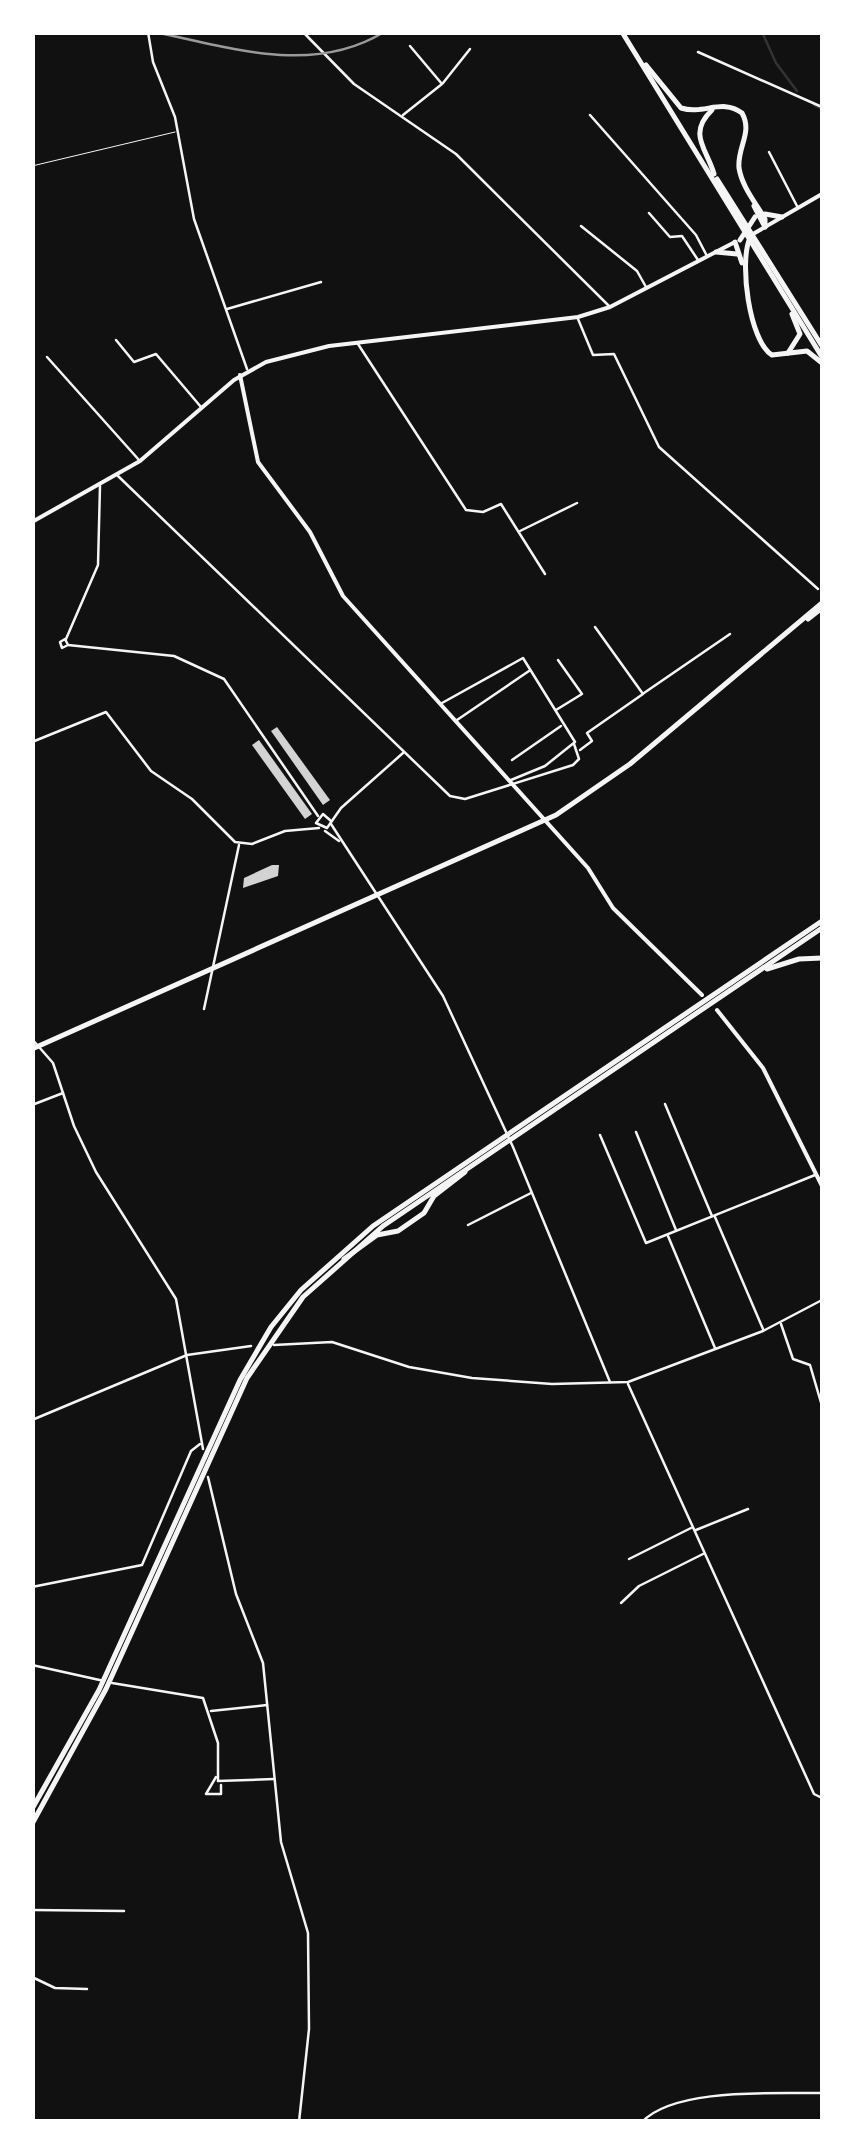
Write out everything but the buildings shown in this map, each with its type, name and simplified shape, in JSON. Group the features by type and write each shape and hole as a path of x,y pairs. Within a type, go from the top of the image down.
{"highway":[{"path":"624,32 822,360"},
{"path":"624,32 822,346"},
{"path":"646,66 681,108 698,112 718,106 734,108 746,121 739,163 766,226"},
{"path":"712,172 698,134 703,119 718,106"},
{"path":"759,214 782,217"},
{"path":"759,214 738,241 760,344 772,355 807,352 822,360"},
{"path":"740,253 752,234"},
{"path":"716,252 740,253"},
{"path":"761,258 799,329 798,342 786,354"},
{"path":"785,634 822,603"},
{"path":"34,1049 563,811 655,744 822,603"},
{"path":"32,1824 206,1475 205,1449 258,1347 309,1281 360,1235 502,1142 822,920"},
{"path":"515,1133 822,928"},
{"path":"755,974 790,960 822,958"},
{"path":"336,1262 377,1235 398,1230 424,1213 434,1196 502,1142"},
{"path":"32,1809 106,1681 205,1462 259,1356 302,1297 336,1262 467,1169"}],"street":[{"path":"148,32 152,62 178,132 194,219 247,370"},
{"path":"304,32 354,84 456,154 610,307"},
{"path":"410,46 442,84"},
{"path":"402,116 442,84 470,49"},
{"path":"698,52 822,107"},
{"path":"590,114 696,235 708,257"},
{"path":"769,152 798,208"},
{"path":"32,522 140,461 247,370 310,350 578,317 610,307 822,194"},
{"path":"649,213 670,237 682,236 698,262"},
{"path":"581,226 637,270 646,288"},
{"path":"226,310 321,282"},
{"path":"578,317 593,355 614,354 659,447 818,589"},
{"path":"116,340 134,362 156,354 202,408"},
{"path":"357,343 466,510 483,512 501,504 545,574"},
{"path":"46,358 140,461"},
{"path":"240,375 258,462 310,532 350,604 588,868 613,908 702,995"},
{"path":"118,476 457,799 573,765 579,751 592,741 587,733 730,634"},
{"path":"100,486 98,565 67,642 174,656 224,679 320,815 331,822 340,842 443,996 532,1192 610,1382"},
{"path":"518,531 577,503"},
{"path":"596,628 643,694"},
{"path":"442,703 523,658 579,751"},
{"path":"554,711 582,694 558,660"},
{"path":"457,720 530,670"},
{"path":"32,742 106,712 152,772 192,799 240,844 303,828 321,828 404,752"},
{"path":"512,760 562,725"},
{"path":"511,783 574,744"},
{"path":"303,828 320,815 341,808"},
{"path":"320,815 321,828 340,842"},
{"path":"204,1010 240,844"},
{"path":"716,1010 763,1068 822,1186"},
{"path":"32,1038 52,1063 96,1172 176,1299 205,1449"},
{"path":"32,1106 64,1093"},
{"path":"665,1104 763,1330"},
{"path":"636,1132 676,1231"},
{"path":"600,1135 645,1242 816,1175"},
{"path":"468,1225 532,1192"},
{"path":"667,1235 716,1350"},
{"path":"274,1345 332,1342 367,1356 447,1375 552,1384 628,1382 780,1323 822,1300"},
{"path":"780,1323 792,1359 809,1363 822,1406"},
{"path":"32,1420 188,1355 251,1346"},
{"path":"628,1382 814,1794 822,1798"},
{"path":"32,1587 142,1565 191,1451 202,1442"},
{"path":"206,1475 236,1594 264,1663 280,1842 304,1909 310,2029 299,2122"},
{"path":"629,1559 748,1508"},
{"path":"621,1603 640,1586 704,1554"},
{"path":"32,1665 157,1694 203,1698 218,1743 216,1777 206,1794 222,1794 222,1783 216,1777"},
{"path":"210,1710 268,1705"},
{"path":"222,1783 275,1779"},
{"path":"32,1910 124,1911"},
{"path":"32,1977 55,1988 87,1989"},
{"path":"642,2122 663,2108 726,2095 822,2094"}],"lane":[{"path":"32,166 178,132"}],"waterway":[{"path":"762,32 776,63 797,91"},
{"path":"814,105 822,109"}],"railway":[{"path":"154,32 241,50 300,55 328,53 384,32"}]}
